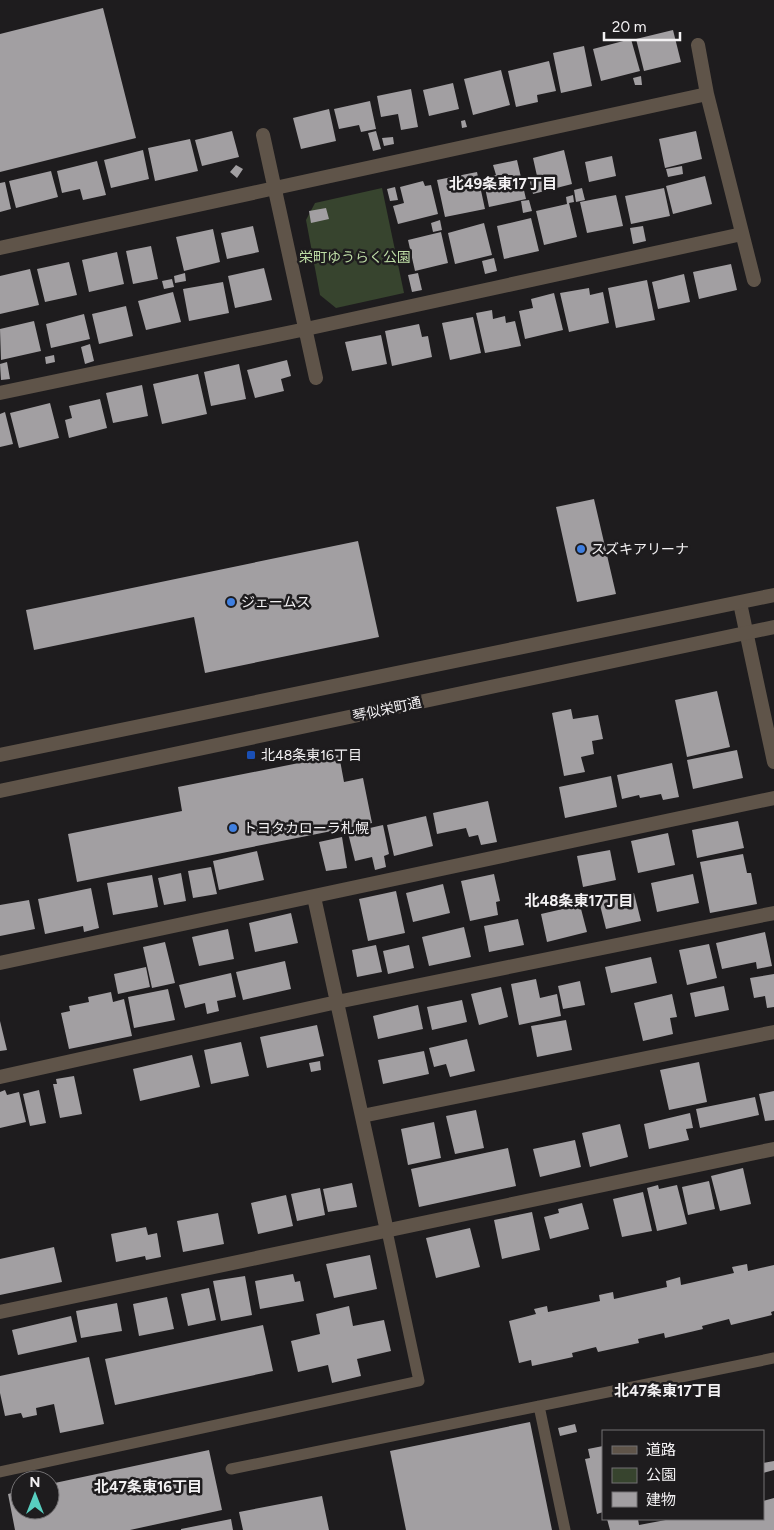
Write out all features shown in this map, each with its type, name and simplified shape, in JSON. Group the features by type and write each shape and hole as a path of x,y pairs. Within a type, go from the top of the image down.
{"street":[{"path":"698,45 707,94 754,280"},
{"path":"0,248 707,94"},
{"path":"263,135 316,378"},
{"path":"0,393 306,329 742,234"},
{"path":"0,755 774,595"},
{"path":"740,603 774,762"},
{"name":"琴似栄町通","path":"0,791 774,626"},
{"path":"0,964 774,798"},
{"path":"314,897 387,1230"},
{"path":"0,1077 337,1002 774,914"},
{"path":"362,1116 774,1032"},
{"path":"0,1312 774,1149"}],"lane":[{"path":"0,1472 419,1381 387,1230"},
{"path":"231,1469 774,1358"},
{"path":"539,1406 565,1530"}],"green space":[{"name":"栄町ゆうらく公園","path":"382,188 404,293 336,308 320,295 306,220 315,203"}],"building":[{"path":"103,8 136,138 0,172 0,34"},
{"path":"673,30 681,62 644,71 636,39"},
{"path":"631,39 640,71 601,81 593,49"},
{"path":"584,46 592,86 561,93 553,53"},
{"path":"549,61 556,91 537,95 538,102 516,107 508,71"},
{"path":"501,70 510,105 473,115 464,79"},
{"path":"641,76 642,85 635,85 633,78"},
{"path":"453,83 459,109 429,116 423,90"},
{"path":"411,89 418,127 401,130 398,114 381,117 377,96"},
{"path":"370,101 376,129 361,132 359,125 339,129 334,109"},
{"path":"329,109 336,141 301,149 293,118"},
{"path":"465,120 467,127 462,128 461,121"},
{"path":"232,131 239,157 202,166 195,140"},
{"path":"376,131 381,149 373,151 368,133"},
{"path":"696,131 702,159 665,168 659,139"},
{"path":"393,137 394,144 384,146 382,138"},
{"path":"190,139 198,171 155,181 148,148"},
{"path":"143,150 149,179 111,188 104,160"},
{"path":"564,150 572,184 533,194 529,178 537,176 533,158"},
{"path":"612,156 616,176 589,182 585,162"},
{"path":"517,160 526,199 489,207 483,178 496,175 493,165"},
{"path":"97,161 106,195 83,200 80,189 62,193 57,171"},
{"path":"236,165 243,169 237,178 230,172"},
{"path":"682,166 683,174 668,177 666,169"},
{"path":"51,171 58,197 16,208 9,181"},
{"path":"477,172 485,209 445,217 437,180"},
{"path":"705,176 712,204 673,214 666,186"},
{"path":"423,181 425,186 431,185 438,214 398,224 393,206 404,203 400,187"},
{"path":"5,182 11,209 0,212 0,183"},
{"path":"395,187 398,200 390,201 387,189"},
{"path":"582,188 585,200 576,202 574,190"},
{"path":"664,188 670,216 631,224 625,196"},
{"path":"573,195 574,202 569,203 577,237 544,245 536,211 567,204 566,197"},
{"path":"616,195 623,226 587,233 580,202"},
{"path":"529,200 532,211 523,213 521,201"},
{"path":"326,208 329,219 311,223 309,211"},
{"path":"531,218 539,251 504,259 497,226"},
{"path":"440,220 442,230 433,232 431,223"},
{"path":"484,223 492,255 455,264 448,233"},
{"path":"253,226 259,252 227,259 221,233"},
{"path":"643,226 646,241 633,244 630,228"},
{"path":"213,229 220,262 184,271 176,237"},
{"path":"441,232 448,263 415,271 408,240"},
{"path":"151,246 158,279 133,284 126,251"},
{"path":"117,252 124,284 89,292 82,260"},
{"path":"494,258 497,271 485,274 482,261"},
{"path":"69,262 77,295 45,302 37,269"},
{"path":"731,264 737,290 699,299 693,272"},
{"path":"264,268 272,300 235,308 228,276"},
{"path":"30,269 39,305 0,314 0,276"},
{"path":"185,273 186,281 175,283 174,276"},
{"path":"418,273 422,290 412,292 408,275"},
{"path":"684,274 690,302 658,309 652,282"},
{"path":"172,279 174,287 164,289 162,281"},
{"path":"647,280 655,320 616,328 608,288"},
{"path":"223,282 229,313 189,321 183,289"},
{"path":"589,288 590,295 603,292 609,323 569,332 560,293"},
{"path":"173,292 181,322 146,330 138,301"},
{"path":"554,293 563,330 525,339 519,311 533,308 531,299"},
{"path":"126,306 133,336 99,344 92,314"},
{"path":"492,310 493,319 505,316 506,323 515,321 521,346 485,353 476,313"},
{"path":"84,314 90,339 51,348 46,324"},
{"path":"473,317 481,353 450,360 442,323"},
{"path":"34,321 41,351 1,360 0,329"},
{"path":"419,324 422,337 428,336 432,357 392,366 385,331"},
{"path":"381,335 387,364 352,371 345,342"},
{"path":"90,344 94,361 85,364 81,347"},
{"path":"54,355 55,362 46,364 45,357"},
{"path":"287,360 291,376 281,379 284,391 255,398 247,370"},
{"path":"7,362 10,379 1,380 0,364"},
{"path":"239,364 246,399 211,406 204,372"},
{"path":"198,374 207,414 162,424 153,384"},
{"path":"142,385 148,416 113,423 106,393"},
{"path":"100,399 107,428 69,438 65,420 72,418 69,406"},
{"path":"50,403 59,438 19,448 10,413"},
{"path":"5,412 13,444 0,447 0,414"},
{"path":"594,499 616,594 577,602 556,507"},
{"path":"358,541 379,637 205,673 194,617 34,650 26,610"},
{"path":"717,691 730,747 687,757 675,700"},
{"path":"571,709 573,719 598,715 603,739 592,741 594,754 581,757 585,772 564,776 552,713"},
{"path":"737,750 743,778 693,789 687,760"},
{"path":"339,755 344,782 363,778 372,823 77,882 68,834 182,811 178,787"},
{"path":"672,763 679,797 663,800 661,794 640,798 639,795 622,799 617,775"},
{"path":"611,776 617,807 565,818 559,787"},
{"path":"488,801 497,842 481,845 478,835 469,837 466,828 437,834 433,813"},
{"path":"426,816 433,846 394,856 387,825"},
{"path":"738,821 744,848 697,858 692,830"},
{"path":"383,825 389,854 384,856 386,867 375,870 372,857 355,861 348,833"},
{"path":"668,833 675,865 638,873 631,841"},
{"path":"342,837 347,868 326,871 319,842"},
{"path":"610,850 616,880 583,887 577,856"},
{"path":"257,851 264,880 219,890 213,861"},
{"path":"743,854 747,873 751,873 757,904 710,913 700,862"},
{"path":"211,867 217,894 193,898 188,871"},
{"path":"181,873 186,901 164,905 158,878"},
{"path":"494,874 500,901 496,902 498,915 470,921 461,881"},
{"path":"693,874 699,903 657,912 651,883"},
{"path":"152,875 158,907 113,915 107,883"},
{"path":"443,884 450,913 413,922 406,893"},
{"path":"91,888 99,928 84,932 83,926 45,934 38,899"},
{"path":"396,891 405,933 368,941 359,899"},
{"path":"634,893 641,921 606,929 599,901"},
{"path":"29,900 35,929 0,936 0,905"},
{"path":"580,905 587,932 547,942 541,914"},
{"path":"291,913 298,943 255,952 249,923"},
{"path":"518,919 524,945 489,952 484,926"},
{"path":"464,927 471,957 429,966 422,937"},
{"path":"228,929 234,959 199,966 192,937"},
{"path":"765,932 772,966 757,969 756,962 722,969 716,943"},
{"path":"165,942 175,983 152,988 143,947"},
{"path":"709,944 717,978 687,985 679,950"},
{"path":"376,945 382,972 357,977 352,950"},
{"path":"409,945 414,968 388,974 383,951"},
{"path":"651,957 657,983 611,993 605,967"},
{"path":"285,961 291,989 243,1000 236,972"},
{"path":"146,967 150,987 118,994 114,974"},
{"path":"231,973 236,997 217,1001 219,1011 207,1014 205,1003 185,1008 179,985"},
{"path":"774,974 774,1007 767,1008 765,996 754,998 750,978"},
{"path":"536,979 540,998 557,994 561,1016 519,1025 511,984"},
{"path":"580,981 585,1005 563,1009 558,986"},
{"path":"724,986 729,1010 695,1017 690,993"},
{"path":"501,987 508,1017 479,1025 471,994"},
{"path":"168,989 175,1020 134,1028 128,997"},
{"path":"111,992 113,1002 124,999 132,1036 69,1049 61,1013 70,1011 69,1006 89,1002 88,997"},
{"path":"672,994 677,1017 670,1018 673,1034 643,1041 634,1003"},
{"path":"462,1000 467,1022 432,1030 427,1007"},
{"path":"418,1005 423,1029 378,1039 373,1016"},
{"path":"566,1020 572,1050 537,1057 531,1026"},
{"path":"0,1021 7,1050 0,1051"},
{"path":"317,1025 324,1056 267,1068 260,1037"},
{"path":"467,1039 475,1071 450,1077 446,1064 434,1067 429,1048"},
{"path":"241,1042 249,1076 211,1084 204,1050"},
{"path":"424,1051 429,1074 383,1084 378,1060"},
{"path":"192,1055 200,1087 140,1101 133,1069"},
{"path":"320,1061 321,1070 311,1072 309,1063"},
{"path":"699,1062 707,1102 669,1110 660,1070"},
{"path":"74,1076 82,1114 60,1118 53,1084 57,1084 56,1079"},
{"path":"5,1090 7,1095 19,1092 26,1122 0,1128 0,1092"},
{"path":"39,1090 46,1123 30,1126 23,1094"},
{"path":"774,1091 774,1120 765,1121 759,1094"},
{"path":"755,1097 759,1115 700,1128 696,1109"},
{"path":"476,1110 484,1148 455,1154 446,1116"},
{"path":"690,1113 693,1128 686,1129 689,1140 649,1149 644,1124"},
{"path":"434,1122 441,1158 408,1165 401,1129"},
{"path":"620,1124 628,1157 590,1167 582,1133"},
{"path":"575,1140 581,1167 540,1177 533,1149"},
{"path":"508,1148 516,1186 419,1207 411,1169"},
{"path":"743,1168 751,1204 720,1211 711,1176"},
{"path":"709,1181 715,1209 688,1215 682,1187"},
{"path":"352,1183 357,1207 328,1212 323,1189"},
{"path":"658,1185 659,1189 677,1185 687,1224 657,1231 647,1188"},
{"path":"320,1188 325,1215 297,1221 291,1194"},
{"path":"643,1192 652,1231 622,1237 613,1199"},
{"path":"286,1195 293,1226 258,1234 251,1203"},
{"path":"582,1203 589,1229 550,1239 544,1217 559,1213 558,1209"},
{"path":"532,1212 540,1250 502,1259 494,1220"},
{"path":"218,1213 224,1244 183,1252 177,1221"},
{"path":"146,1227 148,1235 157,1233 161,1257 146,1260 145,1256 116,1262 111,1234"},
{"path":"470,1228 480,1267 436,1278 426,1238"},
{"path":"54,1247 62,1282 0,1295 0,1259"},
{"path":"370,1255 377,1289 334,1298 326,1264"},
{"path":"747,1264 748,1271 774,1265 774,1311 771,1312 772,1315 731,1325 729,1319 702,1326 703,1329 665,1338 664,1333 638,1339 639,1343 598,1352 596,1347 572,1353 573,1357 532,1366 531,1360 519,1363 509,1321 536,1314 534,1309 547,1306 548,1312 600,1301 599,1295 613,1292 614,1299 667,1287 666,1281 680,1277 681,1285 734,1273 732,1267"},
{"path":"293,1274 295,1282 300,1281 304,1301 260,1309 255,1281"},
{"path":"245,1276 252,1315 221,1321 213,1281"},
{"path":"209,1288 216,1320 188,1326 181,1294"},
{"path":"167,1297 174,1329 139,1336 133,1304"},
{"path":"117,1303 122,1331 81,1338 76,1311"},
{"path":"349,1306 353,1326 384,1320 391,1351 357,1359 361,1376 332,1383 328,1365 298,1372 291,1341 320,1334 316,1314"},
{"path":"71,1316 77,1342 18,1355 12,1330"},
{"path":"263,1325 273,1371 115,1405 105,1359"},
{"path":"89,1357 104,1424 60,1433 54,1404 36,1408 37,1415 23,1418 21,1413 5,1416 0,1393 0,1376"},
{"path":"530,1422 552,1530 406,1530 390,1451"},
{"path":"575,1424 577,1432 560,1436 558,1428"},
{"path":"602,1446 602,1512 597,1514 585,1459 590,1458 588,1449"},
{"path":"209,1450 222,1510 130,1530 15,1530 13,1520 60,1520 60,1482"},
{"path":"774,1461 774,1470 764,1473 764,1463"},
{"path":"322,1496 329,1530 243,1530 239,1512"},
{"path":"774,1498 774,1530 610,1530 607,1520 638,1520 639,1525 666,1520 764,1520 764,1501"},
{"path":"231,1519 233,1530 181,1530 181,1529"}],"place":[{"name":"スズキアリーナ","path":"581,549"},
{"name":"ジェームス","path":"231,602"},
{"name":"北48条東16丁目","path":"251,755"},
{"name":"トヨタカローラ札幌","path":"233,828"}],"district":[{"name":"北49条東17丁目","path":"503,184"},
{"name":"北48条東17丁目","path":"579,901"},
{"name":"北47条東17丁目","path":"668,1391"},
{"name":"北47条東16丁目","path":"148,1487"}]}
